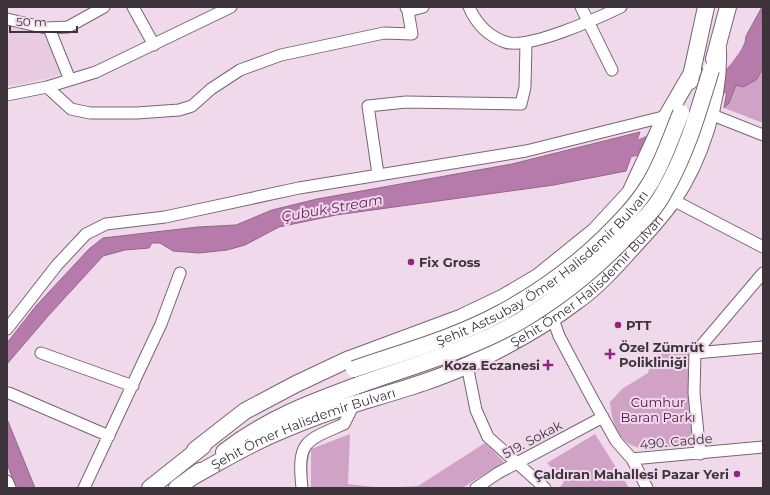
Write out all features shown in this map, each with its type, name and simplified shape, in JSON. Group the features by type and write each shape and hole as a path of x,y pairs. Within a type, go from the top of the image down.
{"highway":[{"name":"Şehit Ömer Halisdemir Bulvarı","path":"150,488 245,411 296,384 347,360 392,344 482,307 528,284 563,257 611,215 630,193 693,71 706,7"},
{"name":"Şehit Ömer Halisdemir Bulvarı","path":"177,488 244,437 289,411 477,342 522,320 564,291 606,258 662,196 678,167 714,69 728,7"},
{"name":"Şehit Ömer Halisdemir Bulvarı","path":"192,477 280,430 354,404 420,385 467,366 553,319 588,293 621,260 673,200 701,144 711,110 714,69"},
{"name":"Şehit Astsubay Ömer Halisdemir Bulvarı","path":"354,369 442,339 500,314 558,277 588,254 630,210 649,185 666,152 669,118"},
{"path":"563,257 557,268 558,279 577,296 588,293"},
{"path":"549,281 559,290 562,303 553,319 538,322 525,316 519,302 528,284 549,281"},
{"path":"482,307 493,307 502,310 510,321 513,330 511,338 502,348"},
{"name":"Şehit Ömer Halisdemir Bulvarı","path":"195,450 267,407 354,369"}],"street":[{"path":"7,19 49,28 68,27 104,7"},
{"path":"133,7 154,45"},
{"path":"7,95 47,87 96,72 231,7"},
{"path":"47,87 72,109 90,113 136,113 179,110 192,106 211,89 240,70 281,55 384,33 412,34 407,9 423,7"},
{"path":"469,7 485,32 506,42 526,43 588,21 621,7"},
{"path":"581,7 612,70"},
{"path":"49,28 70,80"},
{"path":"378,174 368,106 406,102 521,104 525,87 526,43"},
{"path":"711,110 763,135"},
{"path":"7,329 57,265 86,234 106,224 188,218 298,188 526,151 669,118"},
{"path":"673,200 763,248"},
{"path":"84,488 161,324 180,273"},
{"path":"700,454 694,393 695,353 763,274"},
{"name":"490. Cadde","path":"553,319 559,336 616,441 632,459 700,454 763,447"},
{"path":"695,353 763,347"},
{"path":"41,353 133,386"},
{"path":"467,366 476,410 488,437 546,488"},
{"path":"9,393 109,436"},
{"path":"302,488 300,472 303,448 311,438 344,424 354,404"},
{"name":"519. Sokak","path":"476,488 517,462 603,417"},
{"path":"632,459 647,488"},
{"path":"7,481 10,488"}],"shaded area":[{"path":"7,26 46,34 63,74 27,83 7,86"}],"green space":[{"path":"763,69 763,123 724,108 729,103 736,85 760,75"},
{"name":"Cumhur Baran Parkı","path":"688,344 686,353 695,347 695,444 651,448 639,448 632,445 621,436 617,430 612,416 610,402 622,389 648,373 654,361 663,353 675,347"},
{"path":"350,434 348,484 382,488 311,488 311,449"},
{"path":"595,434 629,488 559,488 564,482 547,463"},
{"path":"485,443 504,462 462,488 384,488 418,486"}],"water":[{"path":"762,7 763,69 756,80 743,87 736,85 729,103 724,108 730,72 745,43 746,36"},
{"name":"Çubuk Stream","path":"640,132 626,171 554,185 336,215 279,227 245,245 227,250 199,253 173,251 160,243 152,243 149,248 125,250 103,256 7,364 7,343 36,306 89,249 103,238 198,227 236,225 272,210 317,199 512,164"},
{"path":"7,419 35,488 16,488 7,463"}],"waterway":[{"path":"708,100 737,69 763,34"},
{"path":"613,154 643,146 663,138"}],"place":[{"name":"Fix Gross","path":"411,262"},
{"name":"PTT","path":"618,325"},
{"name":"Özel Zümrüt Polikliniği","path":"610,354"},
{"name":"Koza Eczanesi","path":"548,365"},
{"name":"Çaldıran Mahallesi Pazar Yeri","path":"737,474"}]}
